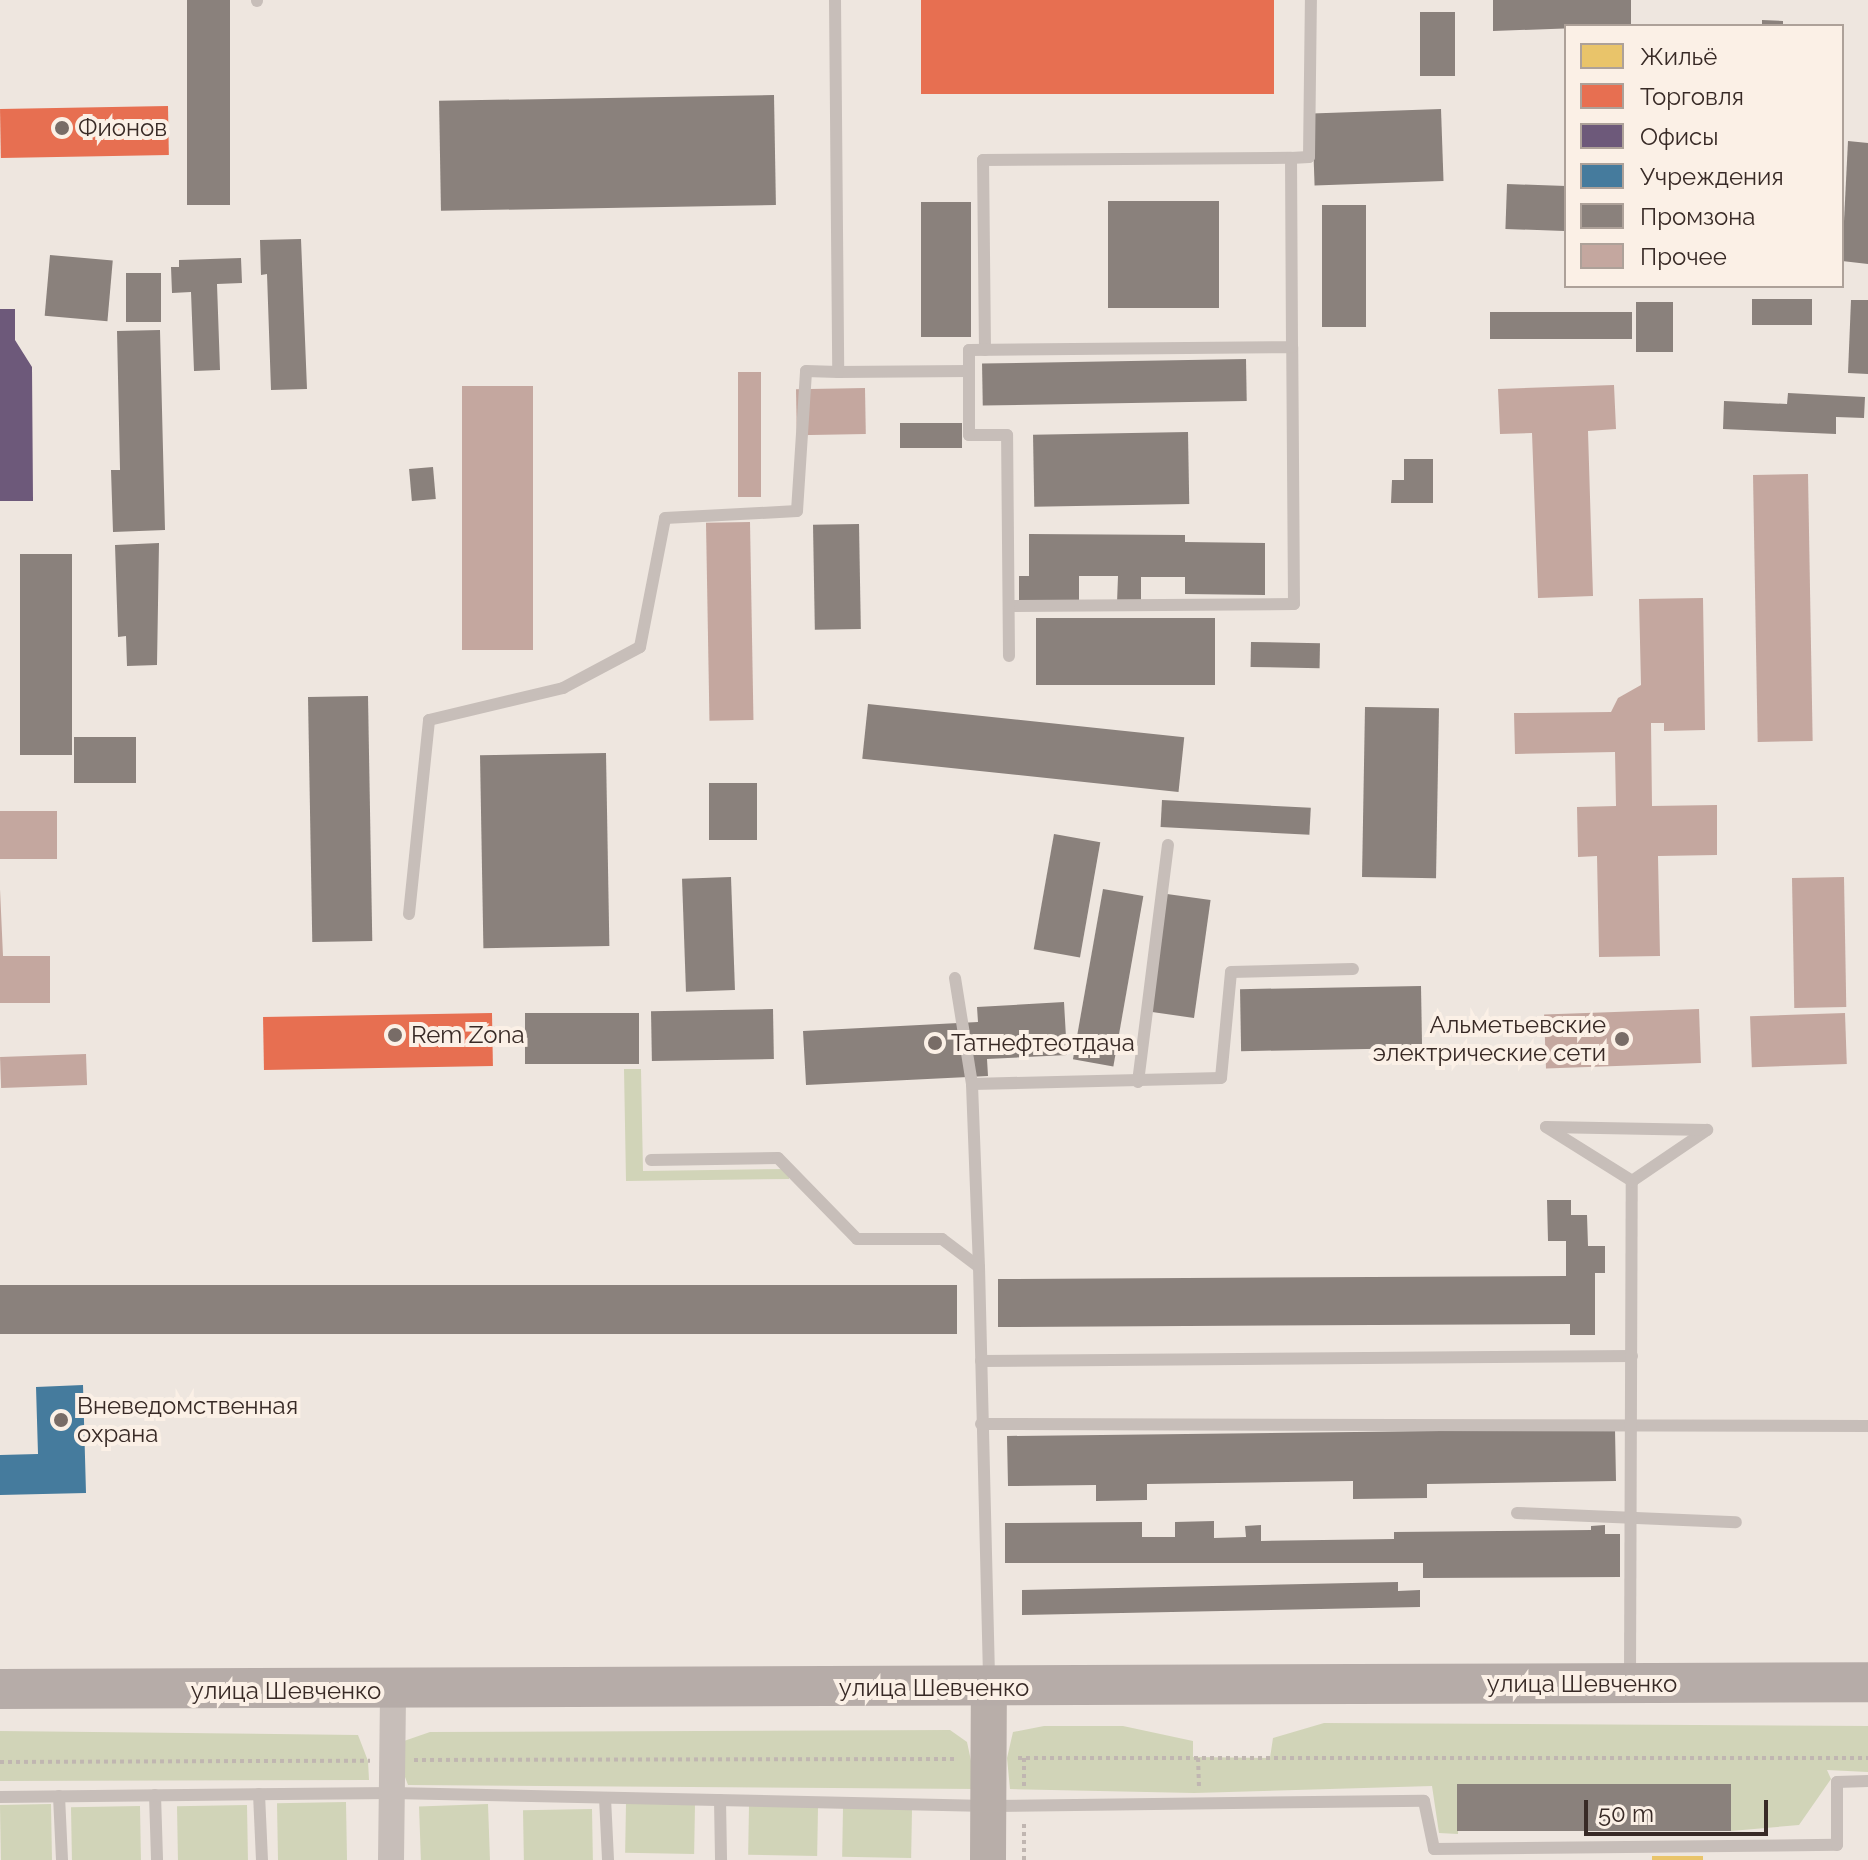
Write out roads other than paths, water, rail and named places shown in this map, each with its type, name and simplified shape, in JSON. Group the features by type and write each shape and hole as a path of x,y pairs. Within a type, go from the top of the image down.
{"main road":[{"name":"улица Шевченко","path":"0,1689 393,1691 1868,1682"}],"street":[{"path":"988,1860 989,1688"},
{"path":"391,1860 393,1691"}],"lane":[{"path":"835,0 838,372"},
{"path":"985,350 983,160 1309,157 1311,0"},
{"path":"1009,606 1294,604 1291,158"},
{"path":"1009,656 1007,435 969,435 969,350 1292,347"},
{"path":"409,914 429,720 563,688 640,647 665,518 797,511 806,371 969,371"},
{"path":"1138,1082 1168,845"},
{"path":"972,1084 1221,1078 1231,972 1353,969"},
{"path":"955,978 972,1084 989,1688"},
{"path":"1546,1127 1707,1130 1632,1181 1583,1150 1546,1127"},
{"path":"651,1160 778,1158 857,1239 942,1239 979,1267"},
{"path":"1630,1684 1632,1181"},
{"path":"981,1361 1632,1356"},
{"path":"981,1424 1631,1421 1868,1426"},
{"path":"1517,1513 1736,1522"},
{"path":"1837,1860 1837,1782 1868,1781"},
{"path":"0,1797 392,1793 988,1806 1424,1801 1434,1849 1454,1854 1837,1845"},
{"path":"259,1794 262,1860"},
{"path":"155,1795 157,1860"},
{"path":"59,1796 62,1860"},
{"path":"605,1798 608,1860"},
{"path":"720,1800 721,1860"},
{"path":"1726,1846 1727,1860"}],"place":[{"name":"Фионов","path":"62,128"},
{"name":"Rem Zona","path":"395,1035"},
{"name":"Альметьевские электрические сети","path":"1622,1039"},
{"name":"Татнефтеотдача","path":"935,1043"},
{"name":"Вневедомственная охрана","path":"61,1420"}]}
